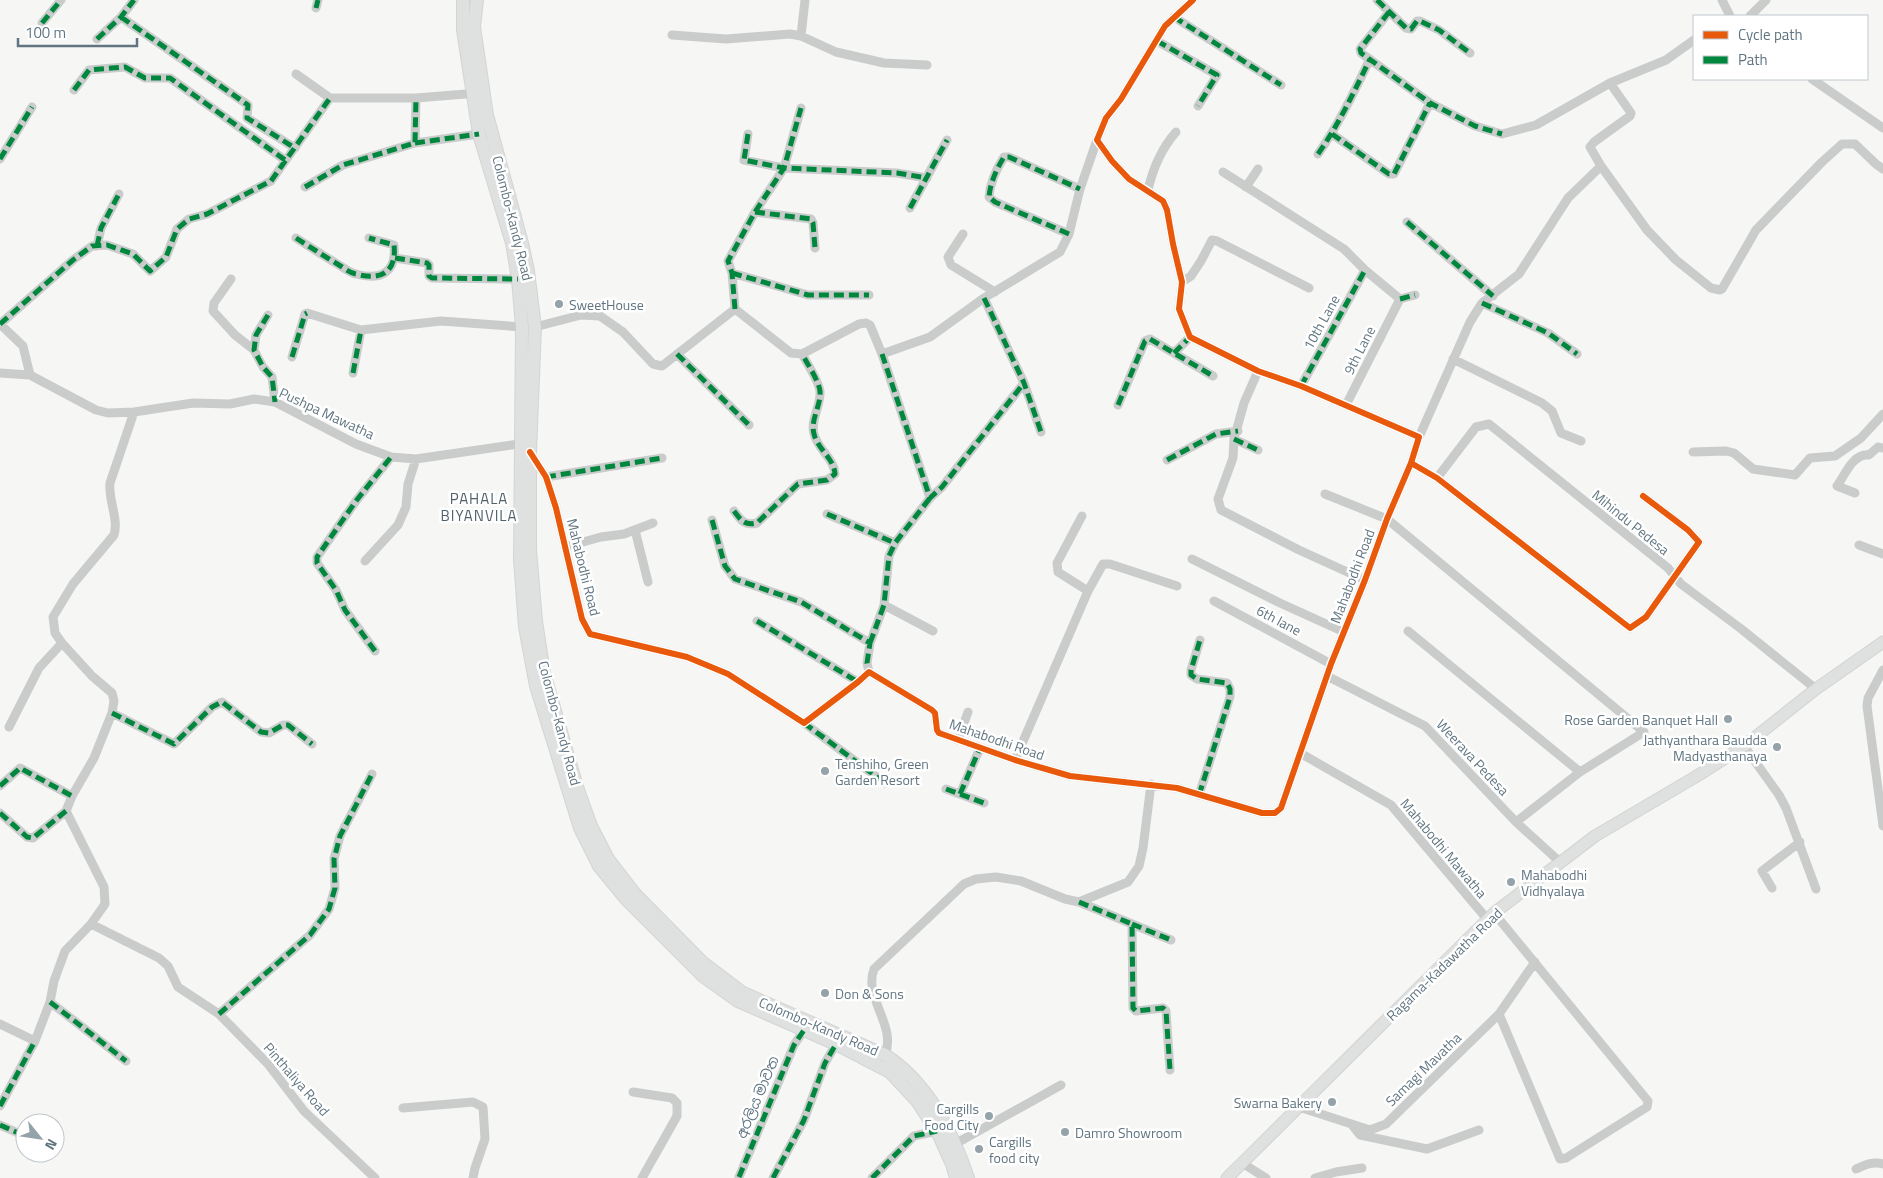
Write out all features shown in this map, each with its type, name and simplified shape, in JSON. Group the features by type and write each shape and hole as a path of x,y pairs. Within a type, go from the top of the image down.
{"highway":[{"name":"Colombo-Kandy Road","path":"463,0 463,30 478,93 487,115 526,261 529,327 527,446 520,560 525,627 536,686 580,828 599,866 620,892 703,976 738,1001 836,1044 890,1072 918,1101 937,1131 952,1164 956,1178"},
{"name":"Colombo-Kandy Road","path":"477,0 474,27 479,134 512,244 529,327"},
{"name":"Colombo-Kandy Road","path":"527,446 530,550 536,621 544,673 577,787 591,826 608,859 636,894 702,962 726,982 743,993 895,1061 928,1096 942,1117 968,1178"}],"main road":[{"name":"Ragama-Kadawatha Road","path":"1227,1178 1491,916 1595,836 1744,746 1816,689 1883,642"}],"street":[{"path":"42,23 61,0"},
{"path":"97,40 121,17 134,0"},
{"path":"801,36 805,0"},
{"path":"882,354 930,337 984,298 1060,252 1069,234 1080,189 1106,118 1121,100 1165,26 1193,0"},
{"path":"1377,0 1406,28 1411,29 1420,20 1439,30 1470,53"},
{"path":"1722,0 1729,15"},
{"path":"1751,15 1766,0"},
{"path":"1389,12 1360,49 1361,53 1430,103 1475,126 1502,134 1536,125 1610,83 1666,60 1693,41"},
{"path":"121,17 248,105 247,118 295,148"},
{"path":"1174,17 1281,85"},
{"path":"672,35 726,39 790,34 801,36 836,52 884,63 927,65"},
{"path":"1157,41 1217,75 1198,106"},
{"path":"1318,154 1332,134 1370,59"},
{"path":"74,90 89,70 125,67 145,78 170,78 285,160"},
{"path":"296,74 330,98 416,98 478,93"},
{"path":"1813,80 1883,128"},
{"path":"1610,83 1631,113 1630,116 1594,142 1590,147 1601,166 1646,230 1676,260 1711,288 1722,289 1756,230 1842,144 1854,144 1883,169"},
{"path":"30,375 23,346 0,324 73,260 92,246 107,245 133,254 150,271 166,257 177,229 189,219 207,214 271,181 330,98"},
{"path":"415,143 416,98"},
{"path":"1332,134 1389,174 1394,174 1430,103"},
{"path":"0,159 32,107"},
{"path":"801,108 784,168 755,212 728,261 732,273 735,309 791,353 802,354 859,324 866,323 870,325 882,354 930,498"},
{"path":"1148,190 1151,176 1165,144 1176,132"},
{"path":"305,187 342,165 415,143 479,134"},
{"path":"748,134 744,160 784,168 897,173 927,178"},
{"path":"910,208 947,140"},
{"path":"1097,140 1112,161 1129,179 1163,201 1167,210 1182,282 1179,309 1190,337 1258,371 1301,386 1419,437"},
{"path":"1069,234 995,202 989,196 990,190 1004,157 1009,157 1080,189"},
{"path":"1482,303 1519,274 1568,198 1601,166"},
{"path":"1246,187 1258,169"},
{"path":"1223,172 1344,249 1398,303 1415,296"},
{"path":"97,246 101,228 119,194"},
{"path":"755,212 811,220 813,223 815,248"},
{"path":"1407,222 1493,296"},
{"path":"962,234 948,257 948,261 951,265 995,292"},
{"path":"296,238 354,274 371,276 385,273 392,267 396,258 394,245 368,238"},
{"path":"1182,282 1191,276 1202,261 1212,240 1216,240 1309,288"},
{"path":"396,258 427,263 429,265 429,276 432,278 518,279"},
{"name":"10th Lane","path":"1301,386 1365,270"},
{"path":"732,273 808,295 869,294"},
{"path":"231,279 214,303 213,311 235,336 254,350 263,367 272,378 275,402"},
{"path":"984,298 1024,383 1041,432"},
{"name":"9th Lane","path":"1346,405 1398,303"},
{"path":"1482,303 1548,333 1577,354"},
{"name":"Mahabodhi Road","path":"869,672 932,710 935,713 937,732 980,748 1070,776 1177,788 1262,813 1275,813 1281,808 1326,676 1411,463 1419,437 1470,322 1482,303"},
{"path":"292,358 305,314 307,313 361,330 441,321 529,327 581,315 600,316 622,332 653,364 662,366 735,309"},
{"path":"254,350 256,335 268,315"},
{"path":"352,373 361,330"},
{"path":"1174,353 1190,337"},
{"path":"1118,405 1145,341 1150,339 1213,376"},
{"path":"677,354 749,425"},
{"path":"734,511 744,523 749,525 757,523 798,484 827,480 835,474 834,465 814,434 814,420 820,399 820,390 802,354"},
{"path":"1453,359 1542,402 1552,411 1561,433 1581,441"},
{"path":"1258,371 1244,403 1236,435 1233,458 1218,499 1221,510 1299,550 1365,580"},
{"name":"Pushpa Mawatha","path":"0,373 30,375 96,410 108,414 193,404 230,404 254,399 275,402 356,444 391,457 416,459 527,446"},
{"path":"885,783 804,723 869,672 867,663 870,643 884,605 889,556 896,543 930,498 942,487 1024,383"},
{"path":"0,813 27,837 33,838 66,811 72,796 94,758 112,713 114,701 112,693 92,676 62,643 55,633 53,616 73,584 114,535 116,528 109,493 110,483 134,412"},
{"path":"1693,452 1726,451 1734,453 1753,468 1795,475 1810,458 1835,456 1861,438 1883,414"},
{"name":"Mihindu Pedesa","path":"1437,478 1476,427 1489,424 1668,568 1681,584 1816,689"},
{"path":"1167,460 1216,434 1236,435 1258,450"},
{"name":"Mahabodhi Road","path":"527,446 546,477 556,508 582,618 590,634 687,657 728,674 804,723"},
{"path":"1855,493 1837,486 1856,458 1862,454 1869,455 1878,447 1883,448"},
{"path":"375,651 345,610 336,590 317,563 317,557 356,501 391,457"},
{"path":"546,477 662,458"},
{"path":"365,562 398,525 406,507 408,484 416,459"},
{"path":"1411,463 1437,478 1630,628 1646,617 1699,542 1688,530 1642,496"},
{"path":"1325,494 1387,520 1644,732 1580,772 1516,822"},
{"path":"827,514 896,543"},
{"path":"1082,516 1056,568 1058,572 1088,591"},
{"path":"712,520 725,566 735,579 802,602 870,643"},
{"path":"565,547 635,530 653,523"},
{"path":"635,530 648,582"},
{"path":"1859,545 1883,554"},
{"path":"1192,559 1280,603 1344,632"},
{"path":"1015,760 1088,591 1103,564 1110,564 1176,586"},
{"name":"6th lane","path":"1214,601 1331,664"},
{"path":"884,605 932,631"},
{"path":"757,621 858,682"},
{"path":"1408,631 1580,772"},
{"path":"1199,796 1230,697 1230,689 1227,683 1197,679 1191,675 1200,640"},
{"path":"9,727 39,668 62,643"},
{"path":"1883,670 1868,698 1867,706 1883,826"},
{"name":"Weerava Pedesa","path":"1326,676 1425,726 1516,822 1560,862"},
{"path":"112,713 174,744 212,707 222,702 261,732 269,733 283,725 288,725 312,744"},
{"path":"958,740 968,712"},
{"path":"1744,746 1779,795 1800,842 1816,889"},
{"path":"960,794 980,748"},
{"name":"Mahabodhi Mawatha","path":"1300,753 1391,805 1535,962 1648,1101 1647,1106 1566,1158 1560,1159 1499,1014"},
{"path":"0,786 20,768 72,796"},
{"path":"219,1014 310,935 329,909 335,888 334,859 340,836 372,774"},
{"path":"1079,902 1128,882 1139,866 1151,784"},
{"path":"946,789 984,803"},
{"path":"0,1106 35,1041 50,1002 54,981 65,951 92,924 105,904 104,887 66,811"},
{"path":"1772,888 1762,871 1800,842"},
{"path":"885,1055 889,1045 888,1034 872,986 871,978 874,969 964,884 976,879 996,877 1021,881 1065,899 1079,902 1171,940"},
{"name":"Pinthaliya Road","path":"92,924 159,958 168,966 178,987 219,1014 268,1064 304,1111 375,1178"},
{"path":"1132,924 1133,1008 1136,1011 1163,1008 1166,1011 1170,1070"},
{"name":"Samagi Mavatha","path":"1299,1107 1370,1130 1386,1124 1499,1014 1535,962"},
{"path":"50,1002 126,1061"},
{"path":"0,1024 35,1041"},
{"name":"අරලිය මාවත","path":"739,1177 794,1045 804,1030"},
{"path":"773,1178 804,1120 825,1063 836,1044"},
{"path":"955,1144 1061,1085"},
{"path":"633,1092 672,1098 677,1103 676,1116 642,1178"},
{"path":"403,1108 473,1102 483,1108 485,1139 473,1178"},
{"path":"0,1125 15,1132"},
{"path":"1352,1125 1360,1135 1427,1149 1479,1130"},
{"path":"872,1178 914,1136 937,1131"},
{"path":"1856,1169 1870,1163 1878,1162 1883,1164"},
{"path":"1242,1163 1266,1178"},
{"path":"1315,1178 1362,1168"}],"marked path":[{"path":"42,23 61,0"},
{"path":"97,39 121,17 134,0"},
{"path":"316,8 318,0"},
{"path":"1377,0 1406,28 1411,29 1417,21 1420,21 1439,30 1470,53"},
{"path":"1389,12 1360,49 1361,53 1430,103 1475,126 1502,134"},
{"path":"121,17 248,105 247,118 295,148"},
{"path":"1174,17 1281,85"},
{"path":"1157,41 1217,75 1198,106"},
{"path":"1318,154 1352,96 1370,59"},
{"path":"74,90 89,70 125,67 145,78 170,78 285,160"},
{"path":"0,324 73,260 92,246 107,245 133,254 150,271 166,257 177,229 189,219 207,214 271,181 330,98"},
{"path":"305,187 343,165 415,143 416,98"},
{"path":"1332,134 1389,174 1394,174 1430,103"},
{"path":"0,159 32,107"},
{"path":"748,134 744,160 784,168 801,108"},
{"path":"415,143 479,134"},
{"path":"910,208 947,140"},
{"path":"1069,234 995,202 989,197 991,186 996,171 1004,157 1009,157 1080,189"},
{"path":"735,309 732,273 728,261 755,212 784,168 897,173 927,178"},
{"path":"97,246 101,228 119,194"},
{"path":"755,212 811,219 815,248"},
{"path":"1407,222 1493,296"},
{"path":"296,238 352,273 365,276 380,275 386,272 393,262 394,245 369,238"},
{"path":"395,258 427,263 429,265 429,276 432,278 518,279"},
{"path":"1301,386 1365,270"},
{"path":"732,273 808,295 869,295"},
{"path":"1400,299 1415,295"},
{"path":"984,298 1024,383 1041,432"},
{"path":"1482,303 1548,333 1577,354"},
{"path":"292,357 305,314 307,313"},
{"path":"268,315 256,335 254,350 263,367 272,377 275,402"},
{"path":"353,373 361,330"},
{"path":"1174,353 1190,337"},
{"path":"1118,405 1145,341 1150,339 1213,376"},
{"path":"677,354 749,425"},
{"path":"734,511 746,523 757,523 798,484 827,480 835,474 832,463 819,445 814,434 813,424 820,392 813,373 802,354"},
{"path":"882,354 930,498 942,487 1024,383"},
{"path":"1167,460 1216,434 1238,431"},
{"path":"1234,439 1258,450"},
{"path":"375,651 345,610 336,590 317,563 317,557 356,501 391,457"},
{"path":"546,477 662,458"},
{"path":"827,514 895,543 930,498"},
{"path":"712,520 725,566 735,579 801,602 870,643 867,663 869,672"},
{"path":"870,643 884,605 889,556 895,543"},
{"path":"757,621 858,682"},
{"path":"1199,795 1230,697 1230,689 1227,683 1197,679 1191,675 1200,640"},
{"path":"112,713 174,744 212,707 222,702 261,732 269,733 283,725 288,725 312,744"},
{"path":"804,723 885,783"},
{"path":"960,794 980,748"},
{"path":"0,786 20,768 72,796"},
{"path":"219,1014 310,935 329,909 335,888 334,859 340,836 372,774"},
{"path":"946,789 984,803"},
{"path":"0,813 27,837 33,838 66,811"},
{"path":"1079,902 1132,924 1133,1008 1136,1011 1163,1008 1166,1011 1170,1070"},
{"path":"1132,924 1171,940"},
{"path":"50,1002 126,1061"},
{"path":"739,1177 794,1045 804,1030"},
{"path":"0,1106 35,1041"},
{"path":"773,1178 804,1120 825,1063 836,1044"},
{"path":"0,1125 15,1132"},
{"path":"872,1178 914,1136 937,1131"}],"cycle path":[{"path":"1193,0 1165,26 1121,99 1106,118 1097,140 1112,161 1129,179 1163,201 1167,210 1182,282 1179,309 1190,337 1258,371 1301,386 1419,437 1411,463 1437,478 1630,628 1646,617 1699,542 1688,530 1643,496"},
{"path":"530,452 546,477 556,508 582,619 590,634 687,657 728,674 804,723 869,672 932,710 935,713 939,733 1015,760 1070,776 1177,788 1262,813 1275,813 1281,808 1331,664 1387,519 1411,463"}],"place":[{"name":"SweetHouse","path":"559,304"},
{"name":"Rose Garden Banquet Hall","path":"1728,719"},
{"name":"Jathyanthara Baudda Madyasthanaya","path":"1777,747"},
{"name":"Tenshiho, Green Garden Resort","path":"825,771"},
{"name":"Mahabodhi Vidhyalaya","path":"1511,882"},
{"name":"Don & Sons","path":"825,993"},
{"name":"Swarna Bakery","path":"1332,1102"},
{"name":"Cargills Food City","path":"989,1116"},
{"name":"Damro Showroom","path":"1065,1132"},
{"name":"Cargills food city","path":"979,1149"}],"district":[{"name":"PAHALA BIYANVILA","path":"479,506"}]}
